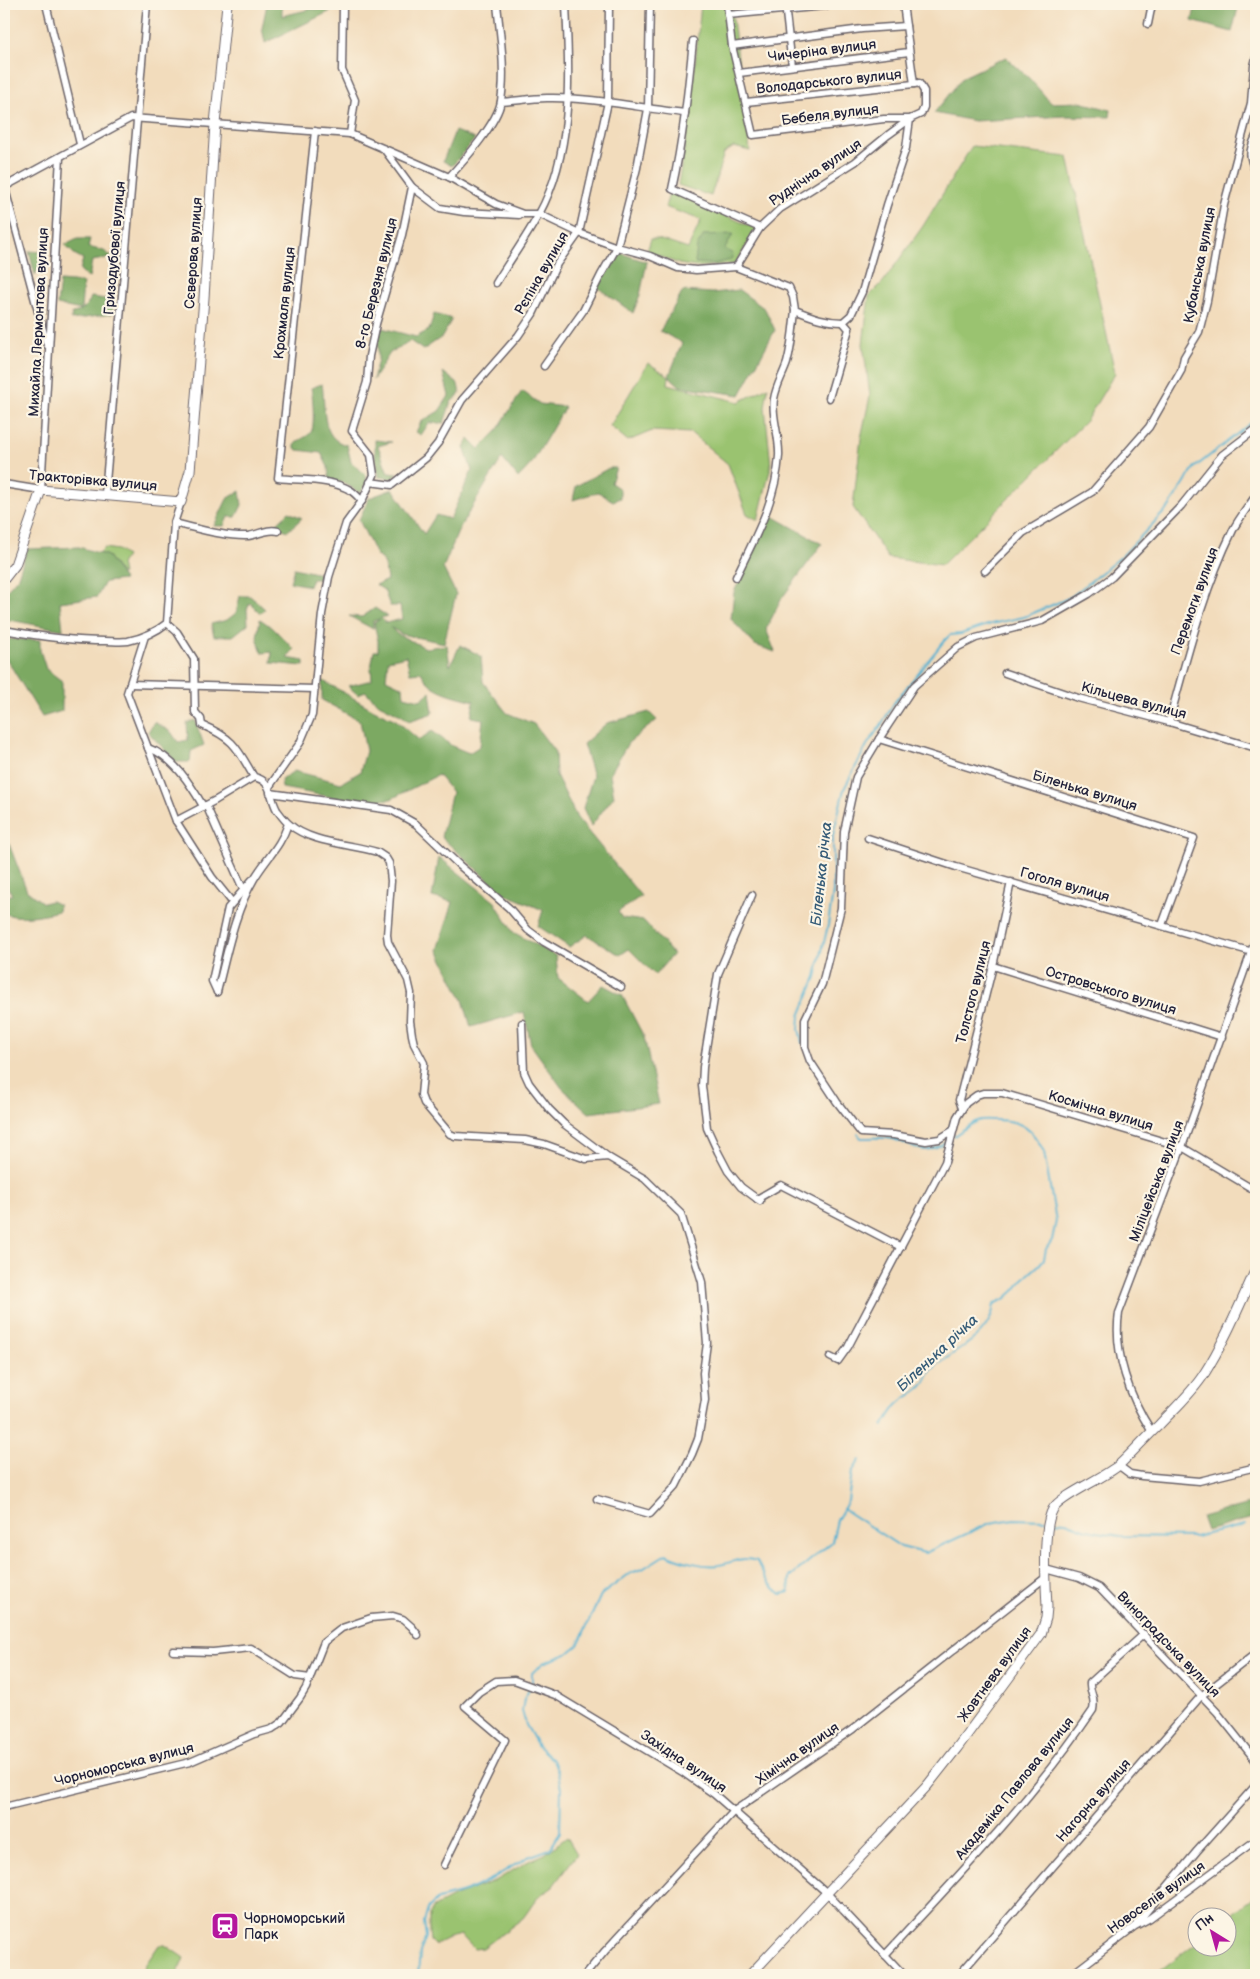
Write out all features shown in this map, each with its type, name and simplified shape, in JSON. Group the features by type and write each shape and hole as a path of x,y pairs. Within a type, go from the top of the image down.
{"main road":[{"name":"Сєверова вулиця","path":"181,502 190,471 215,124 227,4"},
{"name":"Тракторівка вулиця","path":"42,490 181,502"},
{"path":"4,580 15,565 42,490"},
{"name":"Жовтнева вулиця","path":"750,1975 927,1786 987,1709 1041,1634 1046,1618 1049,1521 1053,1508 1060,1501 1102,1478 1118,1465 1179,1404 1203,1375 1218,1349 1256,1269"}],"street":[{"path":"46,4 80,144"},
{"name":"Гризодубової вулиця","path":"105,494 148,4"},
{"path":"343,4 342,70 355,100 350,134"},
{"path":"449,177 465,160 487,130 501,102 502,51 497,4"},
{"path":"496,283 539,214 562,148 567,119 568,98 566,4"},
{"name":"Рєпіна вулиця","path":"370,482 392,485 426,458 438,443 462,400 518,336 533,314 558,264 579,233 608,102 609,4"},
{"path":"544,366 583,311 600,275 618,247 637,168 648,108 650,4"},
{"path":"726,4 732,46 746,102"},
{"path":"728,15 786,7 846,4"},
{"path":"903,4 914,84"},
{"path":"1148,24 1152,4"},
{"path":"786,7 792,66"},
{"path":"732,46 906,26"},
{"path":"693,41 685,113 672,188 760,228"},
{"name":"Чичеріна вулиця","path":"739,73 909,52"},
{"name":"Кубанська вулиця","path":"985,571 1023,533 1092,492 1149,427 1181,371 1184,357 1199,332 1214,266 1224,205 1254,104 1254,66 1256,58"},
{"name":"Руднічна вулиця","path":"736,266 760,228 780,209 855,162 910,119 921,114 924,107 924,91 919,83 914,84"},
{"name":"Володарського вулиця","path":"746,102 914,84"},
{"path":"501,102 568,98 685,113"},
{"name":"Бебеля вулиця","path":"746,102 753,135 884,120 910,119"},
{"path":"48,351 4,186 130,118 350,134 449,177 496,204 523,214"},
{"path":"796,310 820,320 831,322 843,322 851,315 862,292 887,205 906,148 910,119"},
{"name":"Крохмаля вулиця","path":"315,131 278,478 319,481 337,485 351,490 362,501"},
{"path":"1256,136 1250,148 1251,160 1256,173"},
{"path":"384,149 412,187 440,208 464,212 539,214 579,233 650,256 678,268 696,270 736,266 790,288 796,310 786,364 774,401 779,454 776,483 770,506 736,577"},
{"name":"Михайла Лермонтова вулиця","path":"42,490 60,156"},
{"name":"8-го Березня вулиця","path":"370,482 374,475 371,455 352,431 367,382 369,356 376,324 402,235 412,187"},
{"path":"828,398 849,329 843,322"},
{"path":"952,1133 939,1139 926,1141 894,1135 861,1133 837,1102 810,1061 805,1047 805,1019 822,984 841,908 844,832 856,777 914,686 958,647 976,638 1042,621 1089,594 1112,577 1181,506 1222,455 1256,429"},
{"path":"270,790 300,742 312,715 322,614 329,577 346,523 362,501 370,482"},
{"name":"Тракторівка вулиця","path":"4,484 42,490"},
{"name":"Перемоги вулиця","path":"1169,722 1193,633 1215,573 1234,529 1256,495"},
{"path":"167,623 174,524 181,502"},
{"path":"174,524 247,536 272,530 278,531"},
{"path":"4,630 95,641 127,641 145,636 167,623"},
{"path":"167,623 177,632 194,659 194,712 201,720 202,725 225,735 233,742 254,777"},
{"path":"145,636 127,693 176,821 201,862 232,902"},
{"name":"Кільцева вулиця","path":"1005,673 1078,698 1169,722 1256,748"},
{"path":"130,684 316,689"},
{"name":"Біленька вулиця","path":"879,739 1194,838 1162,925"},
{"path":"148,748 155,751 186,776 204,806 243,889"},
{"path":"176,821 254,777 262,779 270,790 277,810 288,824 302,833 378,852 386,858 389,863 391,899 387,936 388,942 408,980 411,993 410,1021 412,1035 414,1044 424,1063 421,1095 428,1110 450,1134 464,1138 525,1140 586,1158 608,1157"},
{"path":"270,790 391,810 416,824 459,865 509,908 528,930 544,942 621,987"},
{"path":"254,878 242,903 217,992 212,981 228,908 277,848 288,824"},
{"name":"Гоголя вулиця","path":"868,838 956,867 1254,952"},
{"name":"Толстого вулиця","path":"962,1108 959,1100 993,966 1011,882"},
{"path":"752,895 718,974 703,1067 702,1086 707,1128 728,1171 741,1187 759,1200 781,1185 901,1247"},
{"name":"Міліцейська вулиця","path":"1152,1432 1142,1417 1129,1387 1116,1331 1119,1313 1254,952 1256,938"},
{"name":"Островського вулиця","path":"993,966 1222,1037"},
{"path":"522,1023 524,1072 529,1082 549,1109 564,1124 608,1157 646,1179 678,1210 685,1224 702,1282 707,1344 703,1373 705,1400 698,1438 692,1454 676,1486 650,1514 597,1499"},
{"name":"Космічна вулиця","path":"962,1108 977,1095 983,1093 1002,1093 1182,1147 1256,1191"},
{"path":"830,1358 834,1361 841,1359 901,1247 945,1162 957,1117 962,1108"},
{"path":"1118,1465 1130,1474 1199,1481 1256,1467"},
{"name":"Виноградська вулиця","path":"1046,1573 1079,1578 1099,1588 1217,1712 1256,1761"},
{"name":"Хімічна вулиця","path":"585,1975 734,1811 853,1729 1046,1573"},
{"name":"Чорноморська вулиця","path":"4,1807 190,1762 254,1734 268,1731 282,1722 300,1698 324,1642 342,1628 371,1618 393,1616 403,1619 418,1635"},
{"name":"Академіка Павлова вулиця","path":"885,1955 1030,1793 1092,1710 1094,1696 1090,1689 1090,1683 1144,1634"},
{"path":"173,1651 213,1652 251,1648 295,1676 310,1678"},
{"name":"Нагорна вулиця","path":"959,1975 1201,1696 1256,1653"},
{"name":"Західна вулиця","path":"444,1865 505,1740 465,1706 479,1692 496,1681 514,1680 555,1694 684,1772 734,1811 827,1893 904,1975"},
{"path":"1135,1926 1203,1844 1256,1785"},
{"name":"Новоселів вулиця","path":"1071,1975 1135,1926 1150,1918 1256,1840"}],"green space":[{"path":"267,4 282,4 282,16 311,9 335,9 265,43 262,28"},
{"path":"701,4 731,4 750,151 734,147 724,153 711,196 678,185 690,114"},
{"path":"1196,4 1239,4 1232,32 1192,21"},
{"path":"1006,57 1031,80 1051,103 1080,102 1111,110 1110,117 1065,116 974,121 934,113 963,77"},
{"path":"455,131 475,139 452,166 443,161"},
{"path":"972,146 1068,157 1115,373 1086,421 942,565 888,558 853,507 861,438 870,396 863,344 869,296 883,282 923,226"},
{"path":"670,191 757,229 735,264 696,267 679,264 647,251 651,239 658,239 688,249 701,220 665,207"},
{"path":"733,234 725,249 733,254 731,260 714,264 695,263 697,246 704,235"},
{"path":"77,239 90,239 88,247 104,251 117,261 110,258 92,261 89,278 80,270 83,259 74,254 65,245"},
{"path":"29,251 44,252 46,270 37,271 35,275"},
{"path":"620,253 647,262 640,295 633,313 597,287"},
{"path":"60,281 83,283 81,310 57,305"},
{"path":"739,290 765,309 775,330 740,395 680,386 669,376 682,343 660,331 683,291 713,293"},
{"path":"91,297 113,300 112,314 71,320 72,313 84,308"},
{"path":"434,314 452,319 442,337 423,350 410,341 390,353 373,380 378,359 378,338 382,328 416,337 429,330"},
{"path":"648,363 669,376 668,384 739,402 768,387 765,407 771,466 758,520 747,514 728,464 691,433 652,431 628,441 610,426"},
{"path":"443,372 458,384 460,394 451,402 444,423 429,423 421,435 416,432 421,422 439,411 449,396"},
{"path":"322,384 324,411 328,429 338,442 347,445 351,462 366,475 367,483 360,493 344,483 329,480 328,467 321,453 295,448 295,444 310,434 312,429 311,388"},
{"path":"522,391 540,404 565,407 532,463 518,478 502,458 460,527 443,568 456,594 444,643 401,634 390,627 397,634 426,648 447,645 450,666 460,645 481,656 483,682 507,713 534,724 555,752 556,775 577,818 641,896 618,912 622,918 644,921 673,954 655,975 629,949 620,955 587,935 569,947 538,926 543,910 503,893 441,837 452,792 438,775 391,799 358,802 282,788 281,780 294,771 341,783 360,772 366,751 360,721 322,700 322,680 374,710 396,720 419,740 432,731 452,746 469,753 480,746 483,719 471,717 474,701 443,692 430,684 421,672 410,673 406,656 388,660 386,679 403,687 404,696 420,700 430,692 433,713 409,721 379,704 365,691 358,695 348,686 372,680 371,668 374,651 378,651 374,623 380,619 373,621 373,629 349,616 362,617 375,608 387,616 381,618 386,623 402,619 400,606 390,606 384,590 376,585 387,580 384,562 376,555 359,520 369,498 393,489 424,534 436,515 450,519 472,471 464,447 469,439 479,449 496,432"},
{"path":"375,440 392,442 378,446 388,473 398,474 393,479 379,477 375,457"},
{"path":"609,468 616,468 611,483 620,489 620,498 613,501 598,492 573,500 576,486"},
{"path":"240,491 242,505 236,517 228,517 224,526 214,526 227,499"},
{"path":"289,512 302,518 288,531 274,526"},
{"path":"771,515 822,544 782,598 766,629 775,652 755,645 731,619 734,592"},
{"path":"79,547 108,556 124,580 105,582 97,597 60,602 63,630 4,619 4,593 18,577 27,549"},
{"path":"104,548 118,550 126,556 121,564 123,574 121,574 108,556 99,553"},
{"path":"294,568 320,574 320,579 312,579 309,586 290,582"},
{"path":"240,596 250,596 265,609 260,613 250,603 247,609 248,624 233,636 214,636 211,624 227,620 236,613"},
{"path":"260,619 273,628 294,649 287,658 304,661 304,666 271,663 272,652 262,653 257,637"},
{"path":"4,639 40,640 40,650 46,669 62,681 62,711 42,717 4,655"},
{"path":"649,712 657,720 628,743 610,774 614,796 591,826 583,808 593,776 583,744 607,723"},
{"path":"195,720 204,745 191,751 190,762 176,762 148,732 154,722 171,732 178,742 188,740 187,723"},
{"path":"4,840 9,844 27,891 43,903 51,901 59,905 58,911 23,916 4,913 4,896 12,895 4,885"},
{"path":"439,857 495,902 513,932 556,956 558,978 588,1001 603,985 622,995 644,1037 659,1104 589,1113 562,1088 531,1045 524,1012 471,1027 463,1000 438,950 453,902 432,897"},
{"path":"1256,1502 1256,1517 1206,1531 1201,1517"},
{"path":"567,1837 577,1854 553,1886 539,1896 523,1918 483,1948 474,1949 461,1935 448,1938 434,1945 430,1941 429,1915 434,1907 455,1896 497,1880 527,1862 545,1854"},
{"path":"1256,1895 1256,1975 1154,1975 1188,1949 1188,1956 1238,1956 1238,1909"},
{"path":"159,1945 165,1945 184,1958 177,1975 141,1975 146,1964"}],"waterway":[{"name":"Біленька річка","path":"802,1043 799,1029 800,1016 816,977 828,925 833,892 833,835 844,789 867,745 894,703 950,635 961,634 991,624 1024,617 1071,597 1122,556 1169,507 1194,468 1256,419"},
{"name":"Біленька річка","path":"821,1083 832,1100"},
{"name":"Біленька річка","path":"883,1426 896,1406 920,1388 933,1369 979,1334 986,1326 994,1304 1005,1299 1039,1265 1044,1259 1046,1249 1052,1240 1056,1221 1044,1152 1031,1132 1019,1124 1005,1120 979,1120 954,1136"},
{"name":"Біленька річка","path":"858,1134 861,1138 893,1139 926,1150 939,1146 948,1140"},
{"path":"532,1684 532,1673 543,1663 567,1654 578,1645 601,1595 629,1574 644,1568 666,1554 685,1561 706,1565 719,1565 742,1559 757,1561 773,1587 781,1594 789,1592 790,1577 832,1542 837,1520 848,1501 852,1472 860,1460"},
{"path":"843,1509 901,1547 925,1553 990,1523 1014,1519 1046,1520"},
{"path":"1051,1521 1066,1522 1087,1530 1120,1536 1195,1537 1245,1525"},
{"path":"418,1975 420,1952 426,1937 424,1922 428,1908 438,1899 467,1891 528,1857 550,1849 560,1833 561,1789 558,1773 553,1760 538,1746 526,1725 522,1711 524,1699 530,1688"}],"place":[{"name":"Чорноморський Парк","path":"225,1926"}]}
